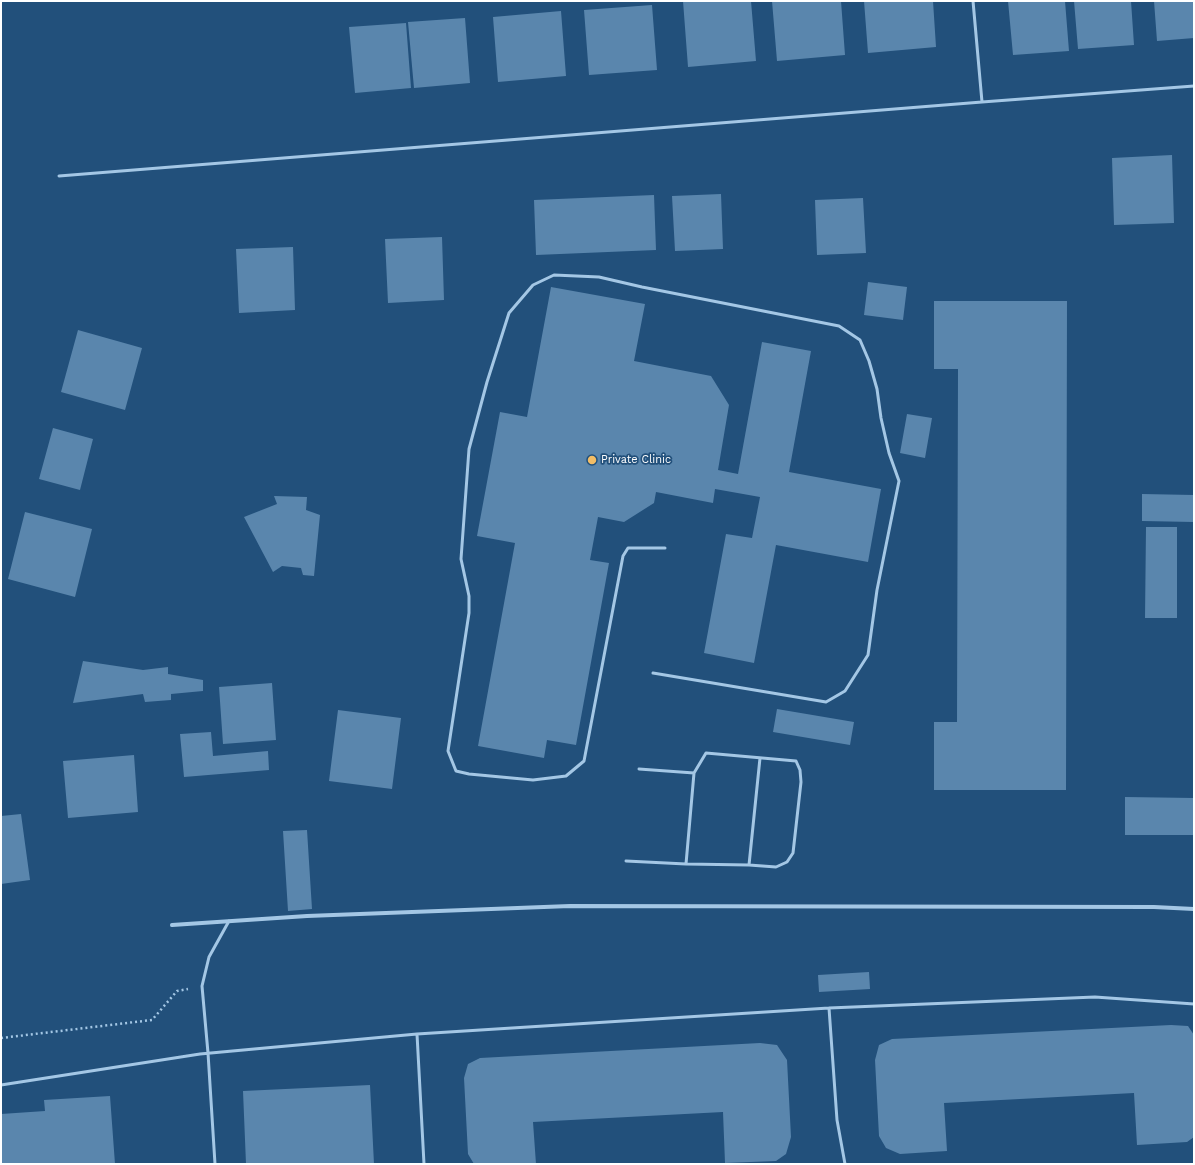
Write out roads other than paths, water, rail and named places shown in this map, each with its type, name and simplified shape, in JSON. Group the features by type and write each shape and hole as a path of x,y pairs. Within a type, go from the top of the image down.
{"street":[{"path":"172,925 307,916 570,906 1154,907 1194,909"}],"lane":[{"path":"973,1 982,102"},
{"path":"59,176 1194,86"},
{"path":"653,673 826,702 845,691 868,655 877,590 899,481 889,453 881,418 878,389 869,361 860,340 839,326 599,277 554,275 532,285 509,313 487,382 469,449 460,559 469,596 469,613 448,751 456,770 469,774 533,780 566,776 584,761 623,556 628,548 665,548"},
{"path":"626,861 686,864 749,865 776,867 787,862 793,853 801,782 800,770 796,761 706,754 694,773 686,864"},
{"path":"749,865 760,758"},
{"path":"639,769 694,773"},
{"path":"215,1164 202,986 209,957 228,921"},
{"path":"1,1085 208,1053 417,1034 829,1008 1095,997 1194,1004"},
{"path":"829,1008 837,1120 845,1164"},
{"path":"417,1034 424,1164"}],"place":[{"name":"Private Clinic","path":"592,460"}]}
